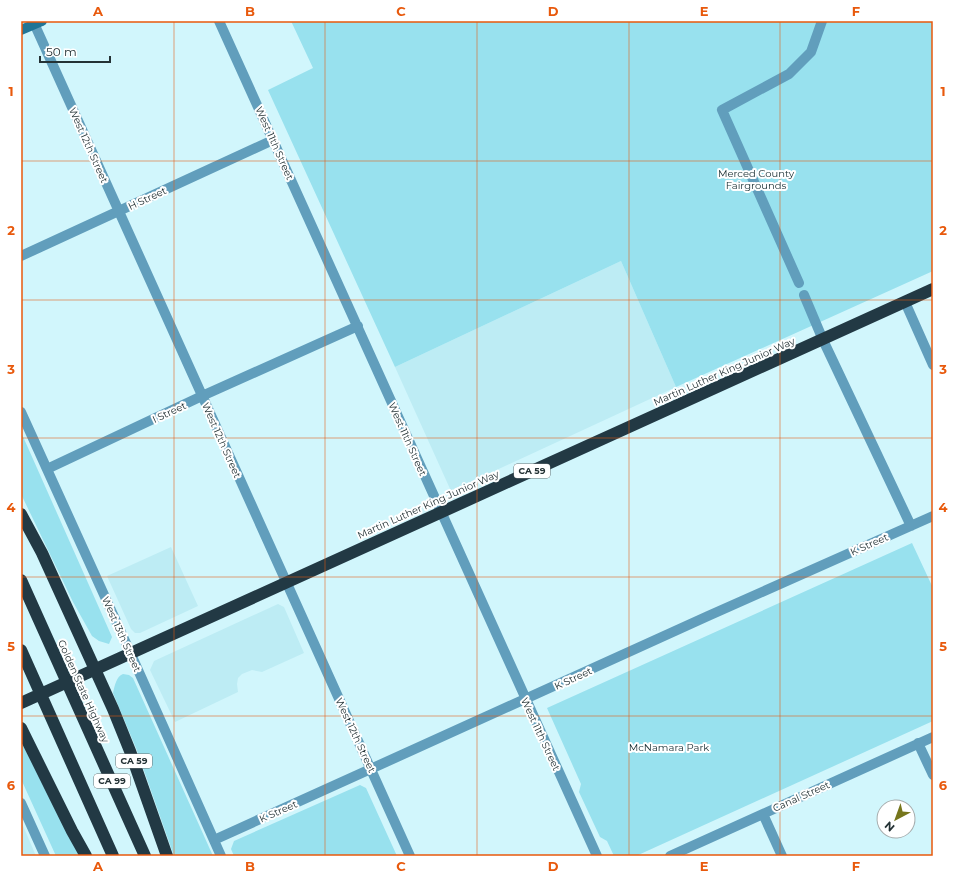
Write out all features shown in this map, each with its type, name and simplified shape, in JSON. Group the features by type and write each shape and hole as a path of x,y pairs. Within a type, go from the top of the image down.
{"highway":[{"name":"Martin Luther King Junior Way","path":"21,703 130,652 933,289"},
{"path":"21,514 42,553 95,668"},
{"name":"Golden State Highway","path":"21,580 146,856"},
{"name":"CA 99","path":"23,656 113,856"},
{"name":"CA 59","path":"95,668 130,751 167,856"},
{"path":"21,728 86,856"}],"main road":[{"path":"21,30 36,22"}],"street":[{"name":"West 11th Street","path":"219,21 358,326 525,700 597,856"},
{"path":"799,283 722,110 789,74 811,52 822,21"},
{"name":"West 12th Street","path":"36,22 118,211 410,856"},
{"name":"H Street","path":"21,256 273,140"},
{"path":"804,295 823,340 911,526"},
{"path":"905,302 933,365"},
{"name":"I Street","path":"47,469 202,396 358,326"},
{"name":"West 13th Street","path":"21,412 221,856"},
{"name":"K Street","path":"214,840 708,616 933,516"},
{"name":"Canal Street","path":"670,856 933,737"},
{"path":"918,743 933,775"},
{"path":"21,803 45,856"},
{"path":"763,814 782,856"}],"shaded area":[{"path":"621,261 676,387 451,491 395,367"},
{"path":"171,547 198,606 140,633 135,633 131,629 107,576"},
{"path":"278,604 284,607 304,653 262,672 252,670 242,674 238,678 238,692 175,722 150,670 154,661"},
{"path":"21,821 36,856 21,856"}],"green space":[{"name":"Merced County Fairgrounds","path":"291,21 933,21 933,271 676,387 621,261 395,367 268,90 313,68"},
{"path":"21,432 112,637 109,644 99,641 92,636 73,602 21,494"},
{"name":"McNamara Park","path":"912,543 933,588 933,721 636,856 614,856 607,841 600,837 579,792 581,784 547,708"},
{"path":"123,674 129,675 133,678 213,856 174,856 136,748 113,693 117,679"},
{"path":"21,741 80,856 56,856 21,779"},
{"path":"360,785 366,788 397,856 234,856 231,849 234,841"}]}
